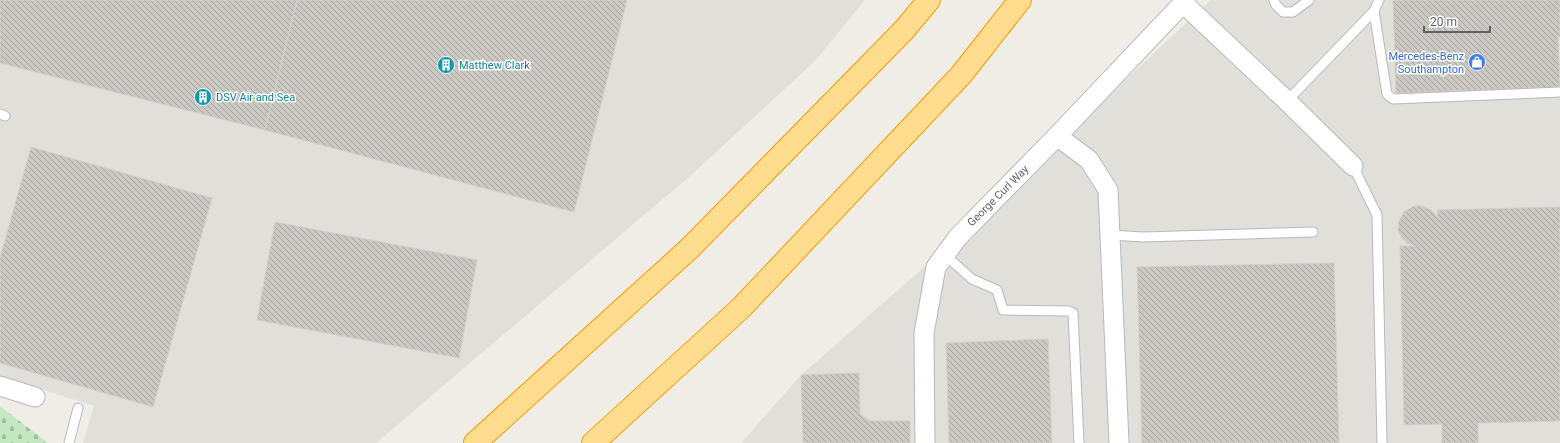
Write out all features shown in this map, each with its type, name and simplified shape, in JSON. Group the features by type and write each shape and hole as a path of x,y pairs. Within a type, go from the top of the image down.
{"highway":[{"path":"475,443 690,248 904,30 929,0"},
{"path":"593,443 741,308 961,75 1020,0"}],"street":[{"path":"1185,1 1353,166"},
{"name":"George Curl Way","path":"925,443 924,333 936,267 958,237 1057,136 1185,1"},
{"path":"1057,136 1089,160 1108,190 1119,443"},
{"path":"0,386 35,397"}],"lane":[{"path":"1274,0 1276,5 1283,12 1293,12 1309,0"},
{"path":"1287,101 1374,11 1379,0"},
{"path":"1374,11 1387,94 1393,99 1560,92"},
{"path":"1353,166 1377,215 1382,443"},
{"path":"1110,235 1143,237 1313,232"},
{"path":"945,255 972,279 997,290 1003,310 1069,311 1073,313 1079,443"},
{"path":"69,443 78,408"}],"shaded area":[{"path":"0,0 865,0 814,62 690,176 376,443 83,443 94,406 0,376"},
{"path":"1211,0 1560,0 1560,443 741,443 801,375 923,268"}],"green space":[{"path":"0,406 48,443 0,443"}],"building":[{"name":"DSV Air and Sea","path":"0,0 297,0 265,130 0,63"},
{"name":"Matthew Clark","path":"297,0 627,0 574,212 265,130"},
{"name":"Mercedes-Benz Southampton","path":"1393,0 1560,0 1560,37 1558,37 1560,87 1396,93"},
{"path":"31,147 212,198 153,407 0,363 0,258"},
{"path":"1414,206 1422,206 1431,210 1438,217 1437,210 1560,207 1560,421 1478,423 1478,443 1442,443 1442,424 1404,425 1400,246 1416,246 1407,243 1402,238 1398,230 1399,221 1404,212"},
{"path":"275,222 477,260 459,358 257,320"},
{"path":"1334,263 1339,443 1142,443 1137,267"},
{"path":"1048,339 1052,443 949,443 946,343"},
{"path":"859,373 860,414 870,421 910,421 910,443 803,443 801,375"}],"place":[{"name":"Mercedes-Benz Southampton","path":"1477,62"},
{"name":"Matthew Clark","path":"446,65"},
{"name":"DSV Air and Sea","path":"203,97"}]}
